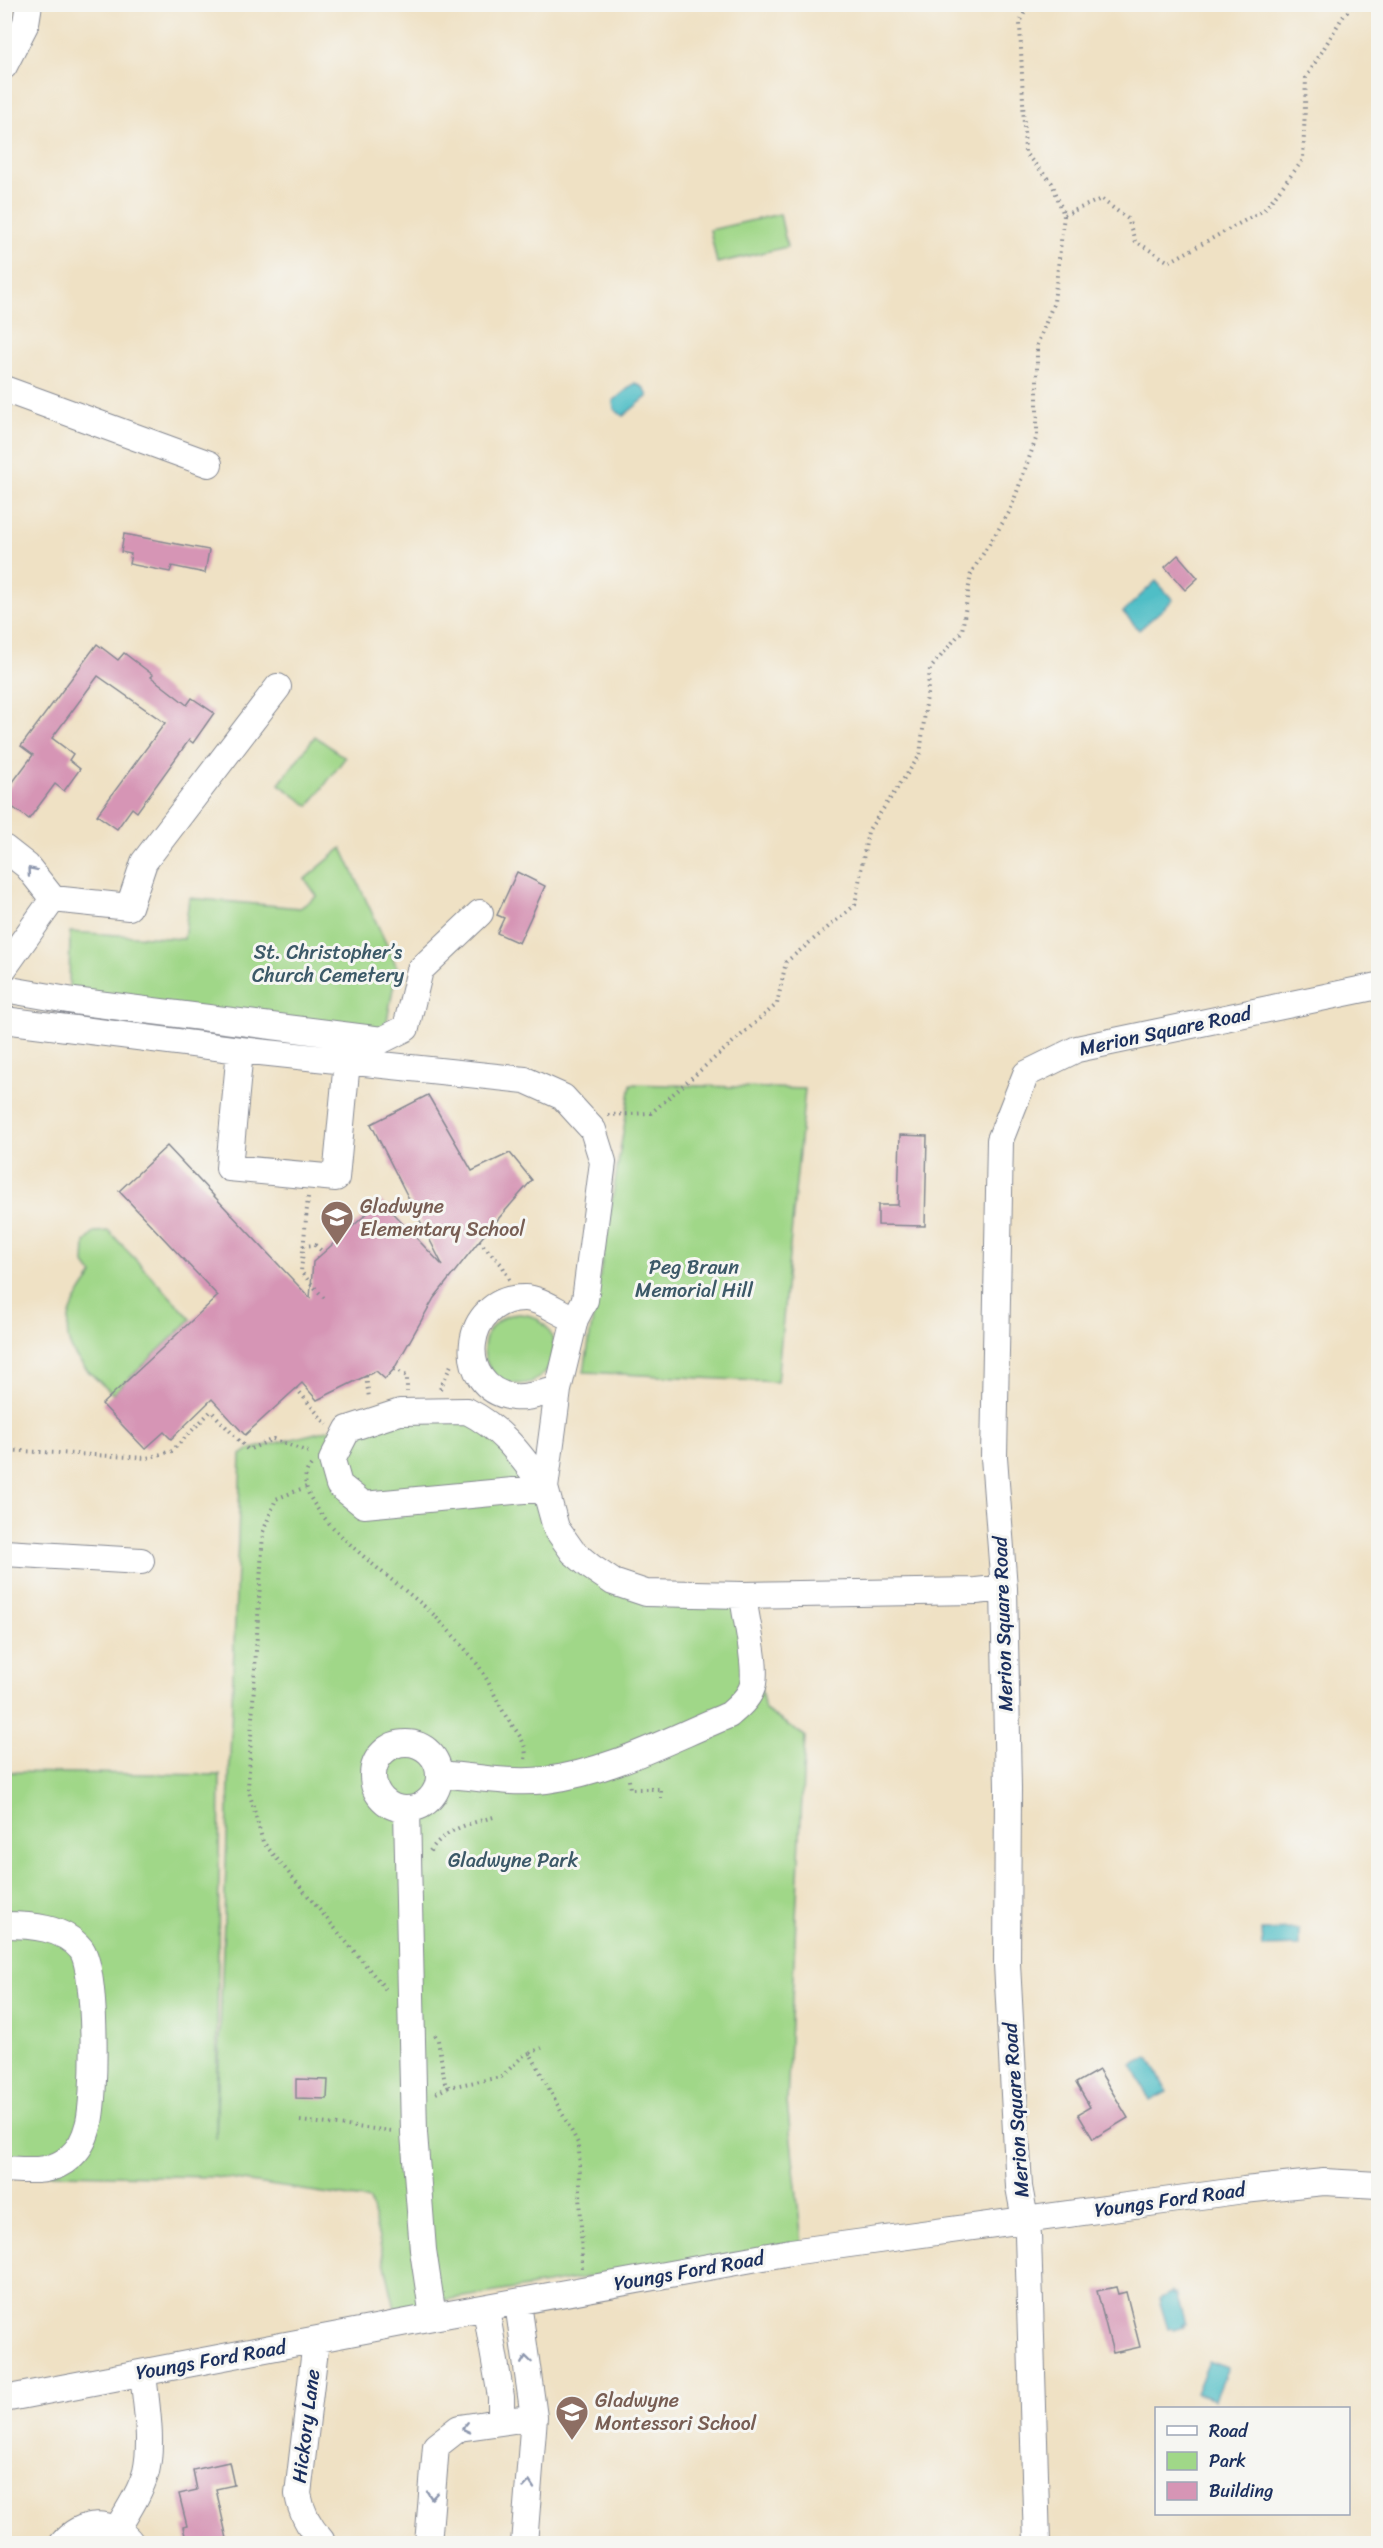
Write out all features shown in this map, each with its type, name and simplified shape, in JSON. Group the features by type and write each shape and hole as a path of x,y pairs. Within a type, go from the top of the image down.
{"street":[{"path":"4,66 26,23 29,4"},
{"path":"4,389 209,464"},
{"path":"4,848 27,866 53,899 129,907 144,862 278,687"},
{"path":"4,968 53,899"},
{"path":"4,989 74,1001 382,1040 406,1028 420,970 480,913"},
{"name":"Merion Square Road","path":"1037,2544 1028,2235 1019,2187 1007,1964 1008,1788 1005,1588 994,1457 1000,1140 1026,1074 1077,1049 1378,986"},
{"path":"4,1020 240,1050 525,1080 563,1097 593,1130 603,1162 585,1300 575,1319 558,1390 545,1488"},
{"path":"240,1050 229,1168 336,1179 347,1061"},
{"path":"558,1390 546,1391 530,1397 513,1397 496,1391 483,1380 475,1365 472,1348 474,1332 488,1311 495,1305 510,1299 528,1298 544,1303 558,1313 575,1319"},
{"path":"545,1488 364,1505 339,1485 321,1453 348,1429 400,1412 467,1411 488,1421 511,1443 545,1488 556,1528 573,1552 613,1582 646,1593 743,1595 976,1591 1005,1588"},
{"path":"4,1553 141,1561"},
{"path":"440,1774 521,1782 546,1780 598,1768 729,1715 742,1703 751,1690 755,1676 743,1595"},
{"path":"402,1743 420,1745 434,1757 440,1774 435,1794 418,1808 407,1810 382,1800 373,1783 374,1765 385,1750 402,1743"},
{"path":"407,1810 414,2133 423,2250 433,2317"},
{"path":"4,1925 26,1925 63,1933 82,1950 90,1976 94,2044 89,2124 81,2145 57,2167 36,2170 4,2169"},
{"name":"Youngs Ford Road","path":"4,2399 433,2317 791,2252 1026,2219 1312,2183 1378,2185"},
{"path":"518,2303 534,2417 524,2544"},
{"path":"486,2309 501,2397 501,2422"},
{"name":"Hickory Lane","path":"316,2341 298,2494 300,2506 308,2523 321,2540"},
{"path":"62,2544 78,2529 93,2523 124,2537 146,2470 148,2438 143,2373"},
{"path":"428,2544 436,2446 459,2428 534,2417"}],"path":[{"path":"580,1116 651,1113 777,1004 786,962 855,905 868,831 920,755 930,669 962,631 970,573 1010,511 1037,436 1037,345 1054,302 1064,215 1052,183 1025,153 1020,23 1028,4"},
{"path":"1064,215 1101,199 1128,219 1135,241 1169,262 1264,210 1302,160 1306,78 1341,18 1354,4"},
{"path":"310,1176 301,1272 324,1298"},
{"path":"479,1241 502,1265 509,1276 512,1287 506,1287"},
{"path":"303,1246 315,1245 323,1252"},
{"path":"436,1396 453,1360"},
{"path":"296,1388 328,1425"},
{"path":"362,1402 369,1400"},
{"path":"4,1450 147,1458 172,1450 211,1411 248,1450 273,1439 321,1453 305,1475 306,1487 322,1517 334,1530 434,1615 478,1666 527,1749 521,1782"},
{"path":"323,1431 333,1419"},
{"path":"306,1487 276,1499 263,1532 248,1788 263,1842 413,2020 432,2031 438,2040 445,2083 449,2087 501,2077 524,2055 542,2048"},
{"path":"630,1789 661,1789 661,1798"},
{"path":"426,1858 436,1843 455,1828 497,1816"},
{"path":"530,2053 579,2145 582,2290"},
{"path":"300,2121 414,2133"}],"green space":[{"path":"780,214 787,247 717,263 710,230"},
{"path":"315,736 345,758 309,806 279,784"},
{"name":"St. Christopher’s Church Cemetery","path":"342,848 397,967 385,1032 69,992 70,932 184,939 189,898 300,908 317,896 305,879"},
{"name":"Peg Braun Memorial Hill","path":"631,1084 805,1089 777,1382 584,1372"},
{"path":"109,1231 191,1319 113,1394 77,1358 68,1336 70,1314 74,1304 93,1275 84,1263 85,1242 95,1232"},
{"path":"519,1314 532,1317 544,1324 551,1336 554,1349 551,1362 544,1374 532,1381 519,1384 506,1381 494,1374 487,1362 484,1349 487,1336 494,1324 506,1317"},
{"name":"Gladwyne Park","path":"400,1412 488,1421 556,1528 613,1582 743,1595 765,1710 805,1736 787,2102 802,2243 395,2308 370,2200 215,2177 5,2173 5,1772 220,1775 216,2139 241,1455 248,1450"}],"water":[{"path":"635,383 644,388 648,396 623,416 614,409 613,401"},
{"path":"1156,581 1173,600 1139,630 1123,612"},
{"path":"1299,1929 1299,1946 1263,1947 1262,1930"},
{"path":"1149,2057 1167,2092 1150,2101 1132,2065"},
{"path":"1172,2292 1173,2295 1176,2294 1185,2324 1173,2330 1168,2329 1159,2299"},
{"path":"1209,2361 1228,2368 1215,2400 1196,2393"}],"building":[{"path":"124,534 209,550 205,573 172,566 170,572 129,564 131,554 121,552"},
{"path":"1178,555 1198,578 1185,590 1165,567"},
{"path":"97,644 118,660 124,653 187,705 192,698 214,713 193,743 189,740 137,812 132,808 117,829 97,815 165,723 98,676 52,738 73,754 69,760 80,769 64,791 55,784 29,819 4,801 4,794 33,755 21,746"},
{"path":"517,872 545,886 519,943 497,933 504,918 497,915"},
{"path":"428,1095 472,1171 510,1153 532,1180 434,1298 394,1369 385,1379 376,1371 317,1400 302,1383 245,1435 212,1399 171,1439 164,1432 145,1449 102,1404 218,1296 119,1191 167,1146 310,1298 313,1262 381,1201 443,1266 371,1124"},
{"path":"900,1135 927,1136 925,1226 878,1225 878,1205 898,1205"},
{"path":"1099,2070 1128,2118 1093,2139 1078,2114 1090,2107 1076,2083"},
{"path":"296,2079 328,2080 327,2099 296,2098"},
{"path":"1116,2287 1118,2294 1126,2292 1140,2347 1113,2353 1097,2291"},
{"path":"229,2462 234,2485 216,2489 227,2539 208,2544 187,2544 183,2527 187,2526 179,2494 197,2490 193,2470"}],"place":[{"name":"Gladwyne Elementary School","path":"337,1246"},
{"name":"Gladwyne Montessori School","path":"572,2441"}]}
